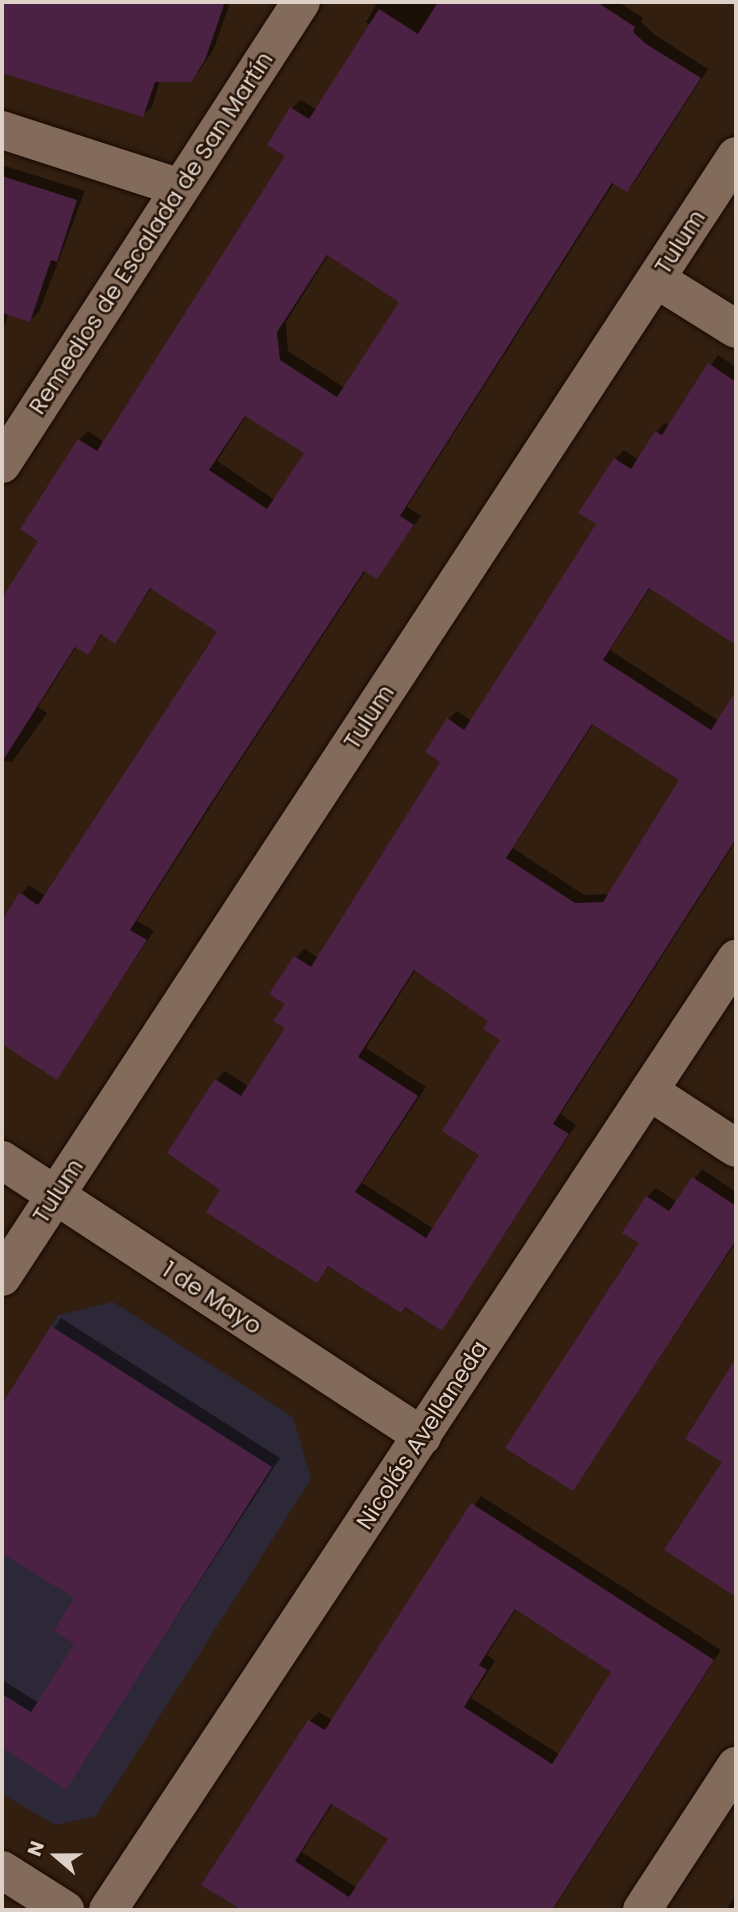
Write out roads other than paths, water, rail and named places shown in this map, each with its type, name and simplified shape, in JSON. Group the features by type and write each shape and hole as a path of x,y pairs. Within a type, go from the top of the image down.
{"street":[{"name":"Remedios de Escalada de San Martín","path":"2,464 301,2"},
{"path":"2,130 180,188"},
{"name":"Tulum","path":"2,1277 736,156"},
{"path":"656,279 736,329"},
{"name":"Nicolás Avellaneda","path":"108,1910 736,959"},
{"path":"649,1091 736,1148"},
{"name":"1 de Mayo","path":"2,1160 422,1436"},
{"path":"642,1910 736,1766"},
{"path":"2,1870 65,1910"}]}
